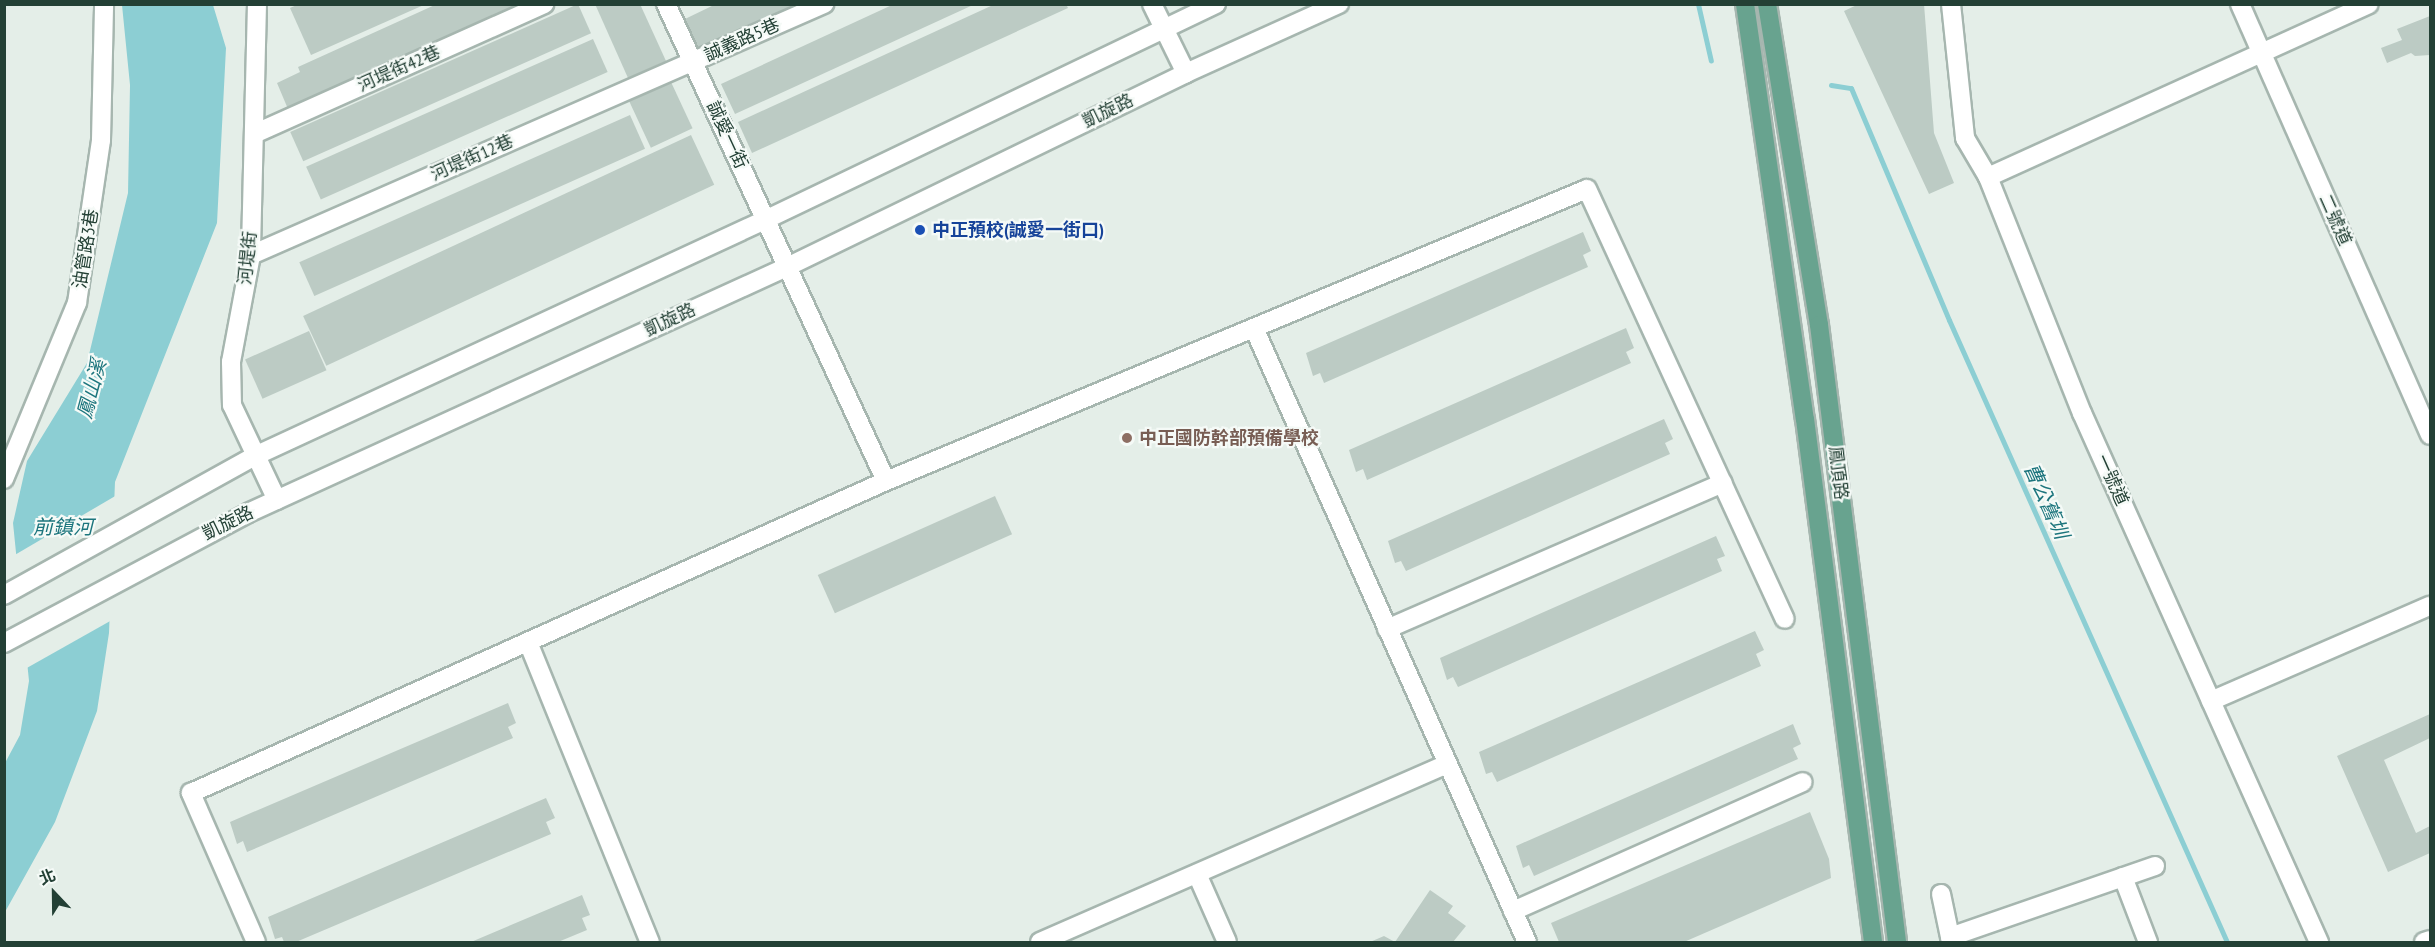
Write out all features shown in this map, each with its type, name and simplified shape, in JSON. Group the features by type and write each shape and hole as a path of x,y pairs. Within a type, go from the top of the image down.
{"main road":[{"name":"鳳頂路","path":"1745,4 1805,419 1873,942"},
{"name":"鳳頂路","path":"1767,4 1819,325 1897,942"}],"street":[{"name":"油管路3巷","path":"4,479 77,303 101,140 104,4"},
{"name":"河堤街","path":"257,4 250,255 231,362 232,405 277,500"},
{"name":"河堤街42巷","path":"254,134 544,4"},
{"name":"誠愛一街","path":"666,4 789,266 886,481"},
{"name":"誠義路5巷","path":"693,62 824,4"},
{"path":"1152,4 1186,73"},
{"path":"4,595 171,500 255,456 767,219 1216,4"},
{"name":"凱旋路","path":"4,643 188,542 789,266 1186,73 1339,4"},
{"name":"一號道","path":"1951,4 1965,138 1988,177 2082,413 2319,942"},
{"name":"二號道","path":"2240,4 2430,435"},
{"path":"1988,177 2369,4"},
{"name":"河堤街12巷","path":"250,255 693,62"},
{"path":"256,942 191,793 886,481 1587,189 1785,619"},
{"path":"1254,328 1527,942"},
{"path":"1387,629 1723,483"},
{"path":"2211,701 2430,606"},
{"path":"528,642 650,942"},
{"path":"1040,942 1448,764"},
{"path":"1513,911 1803,782"},
{"path":"1941,894 1950,940 2155,866"},
{"path":"1197,874 1227,942"},
{"path":"2123,877 2148,942"},
{"path":"2424,942 2430,940"}],"water":[{"name":"前鎮河","path":"122,5 213,5 226,48 217,223 115,482 109,633 97,711 55,822 5,912 5,763 20,735 29,681 13,523 27,461 87,363 128,193 130,85"}],"pier":[{"path":"117,495 112,620 25,669 13,556"}],"building":[{"path":"299,4 426,4 311,55 290,8"},
{"path":"437,4 524,4 288,109 277,83 300,72 298,67"},
{"path":"578,4 591,33 303,161 290,132"},
{"path":"595,4 640,4 666,61 628,78"},
{"path":"716,4 797,4 699,50 685,19"},
{"path":"1066,4 1068,8 752,153 738,122 993,5"},
{"path":"1859,4 1924,4 1934,133 1954,183 1929,194 1844,11"},
{"path":"892,5 973,5 735,114 721,84"},
{"path":"2430,16 2430,55 2415,56 2411,53 2387,63 2381,48 2402,40 2397,29"},
{"path":"593,39 608,72 321,200 306,167"},
{"path":"671,82 693,128 651,148 629,101"},
{"path":"630,115 645,149 314,296 299,262"},
{"path":"691,135 714,185 326,366 303,316"},
{"path":"1583,232 1591,251 1583,255 1588,267 1324,383 1320,373 1313,376 1306,353"},
{"path":"1626,328 1634,348 1626,352 1631,363 1367,480 1363,469 1356,472 1349,450"},
{"path":"309,331 326,370 263,399 245,359"},
{"path":"1664,419 1673,439 1665,443 1670,454 1406,571 1401,561 1395,563 1388,541"},
{"path":"995,496 1012,534 835,613 818,575"},
{"path":"1716,536 1725,556 1717,559 1722,571 1458,687 1453,677 1447,680 1440,658"},
{"path":"1755,631 1764,650 1756,654 1761,666 1497,782 1492,772 1486,774 1479,752"},
{"path":"508,703 516,723 508,727 513,738 247,852 243,841 237,844 230,822"},
{"path":"2430,714 2430,738 2384,760 2416,833 2430,826 2430,853 2388,872 2337,756"},
{"path":"1793,724 1801,744 1793,748 1798,759 1534,876 1529,865 1523,868 1516,846"},
{"path":"546,798 555,818 546,822 551,834 296,942 284,942 282,937 275,939 268,917"},
{"path":"1810,812 1829,859 1831,878 1684,942 1559,942 1551,923"},
{"path":"1430,890 1453,906 1448,913 1466,926 1453,942 1395,942"},
{"path":"582,895 590,915 582,918 587,930 558,942 471,942"},
{"path":"1384,936 1395,942 1370,942"}],"waterway":[{"name":"曹公舊圳","path":"1698,4 1711,61"},
{"name":"曹公舊圳","path":"1831,85 1851,88 1949,320 2227,942"}],"place":[{"name":"中正預校(誠愛一街口)","path":"920,230"},
{"name":"中正國防幹部預備學校","path":"1127,438"}],"water label":[{"name":"鳳山溪","path":"92,389"}]}
